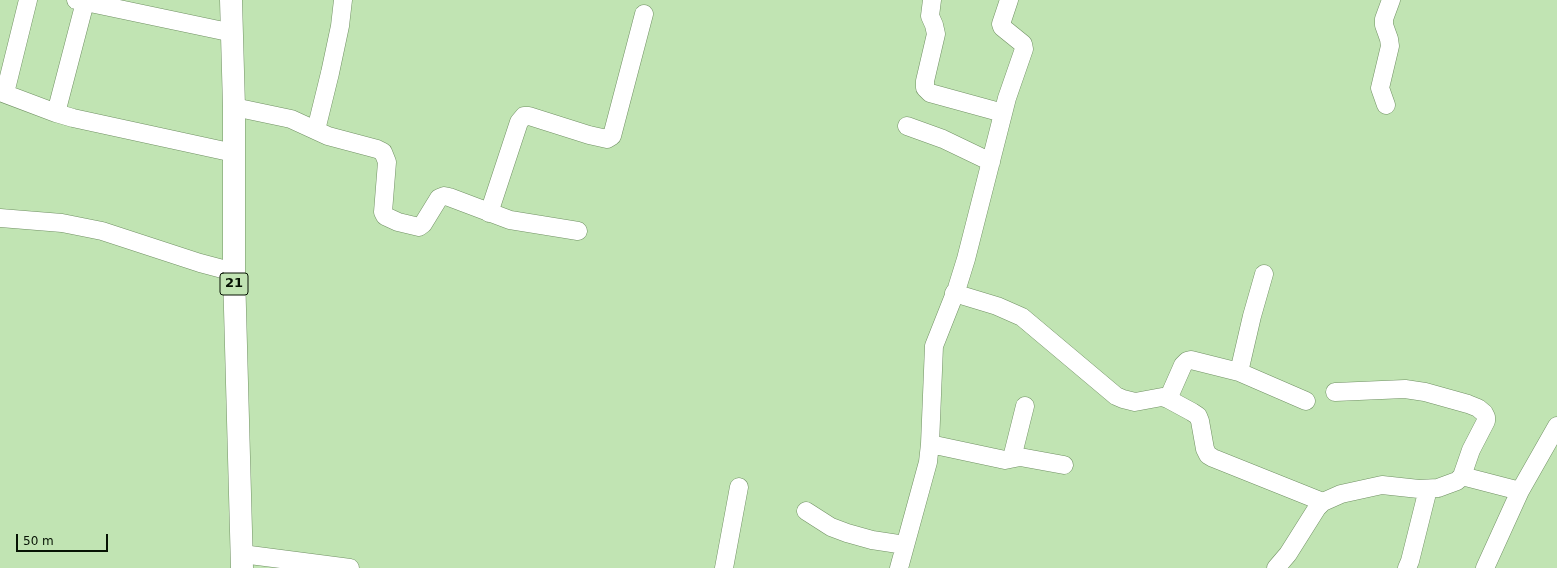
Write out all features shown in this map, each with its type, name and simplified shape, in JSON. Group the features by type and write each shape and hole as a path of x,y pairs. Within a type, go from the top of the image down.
{"highway":[{"name":"21","path":"231,0 234,107 234,272 242,561"}],"street":[{"path":"28,0 2,92 56,113 234,153"},
{"path":"316,130 340,26 343,0"},
{"path":"932,0 930,16 936,29 936,34 925,81 925,88 930,93 1003,114"},
{"path":"899,568 928,462 934,346 956,290 966,259 1003,114 1024,46 1002,27 1001,24 1009,0"},
{"path":"1386,106 1380,88 1390,46 1384,25 1384,19 1391,0"},
{"path":"56,113 81,1 233,33"},
{"path":"489,213 519,122 524,116 589,135 607,139 612,136 644,14"},
{"path":"234,107 291,119 328,136 377,149 383,152 387,162 383,212 385,216 398,222 419,227 423,224 439,198 444,196 510,220 578,232"},
{"path":"907,126 943,139 991,162"},
{"path":"0,218 62,224 102,231 234,272"},
{"path":"1239,372 1252,316 1264,274"},
{"path":"956,290 1022,317 1116,396 1135,402 1159,396 1168,399 1198,416 1205,449 1208,455 1213,458 1323,502"},
{"path":"1168,399 1184,365 1187,361 1191,360 1239,372 1306,401"},
{"path":"1276,568 1288,554 1312,515 1323,502 1341,494 1382,485 1428,489 1448,485 1457,481 1462,476 1471,450 1486,421 1484,413 1478,408 1424,392 1405,389 1335,392"},
{"path":"1012,458 1025,406"},
{"path":"1485,568 1520,491 1557,426"},
{"path":"930,444 1005,460 1020,457 1064,465"},
{"path":"1462,476 1520,491"},
{"path":"724,568 740,487"},
{"path":"1407,568 1428,489"},
{"path":"806,511 831,527 847,533 872,540 905,545"},
{"path":"242,561 350,568"}]}
